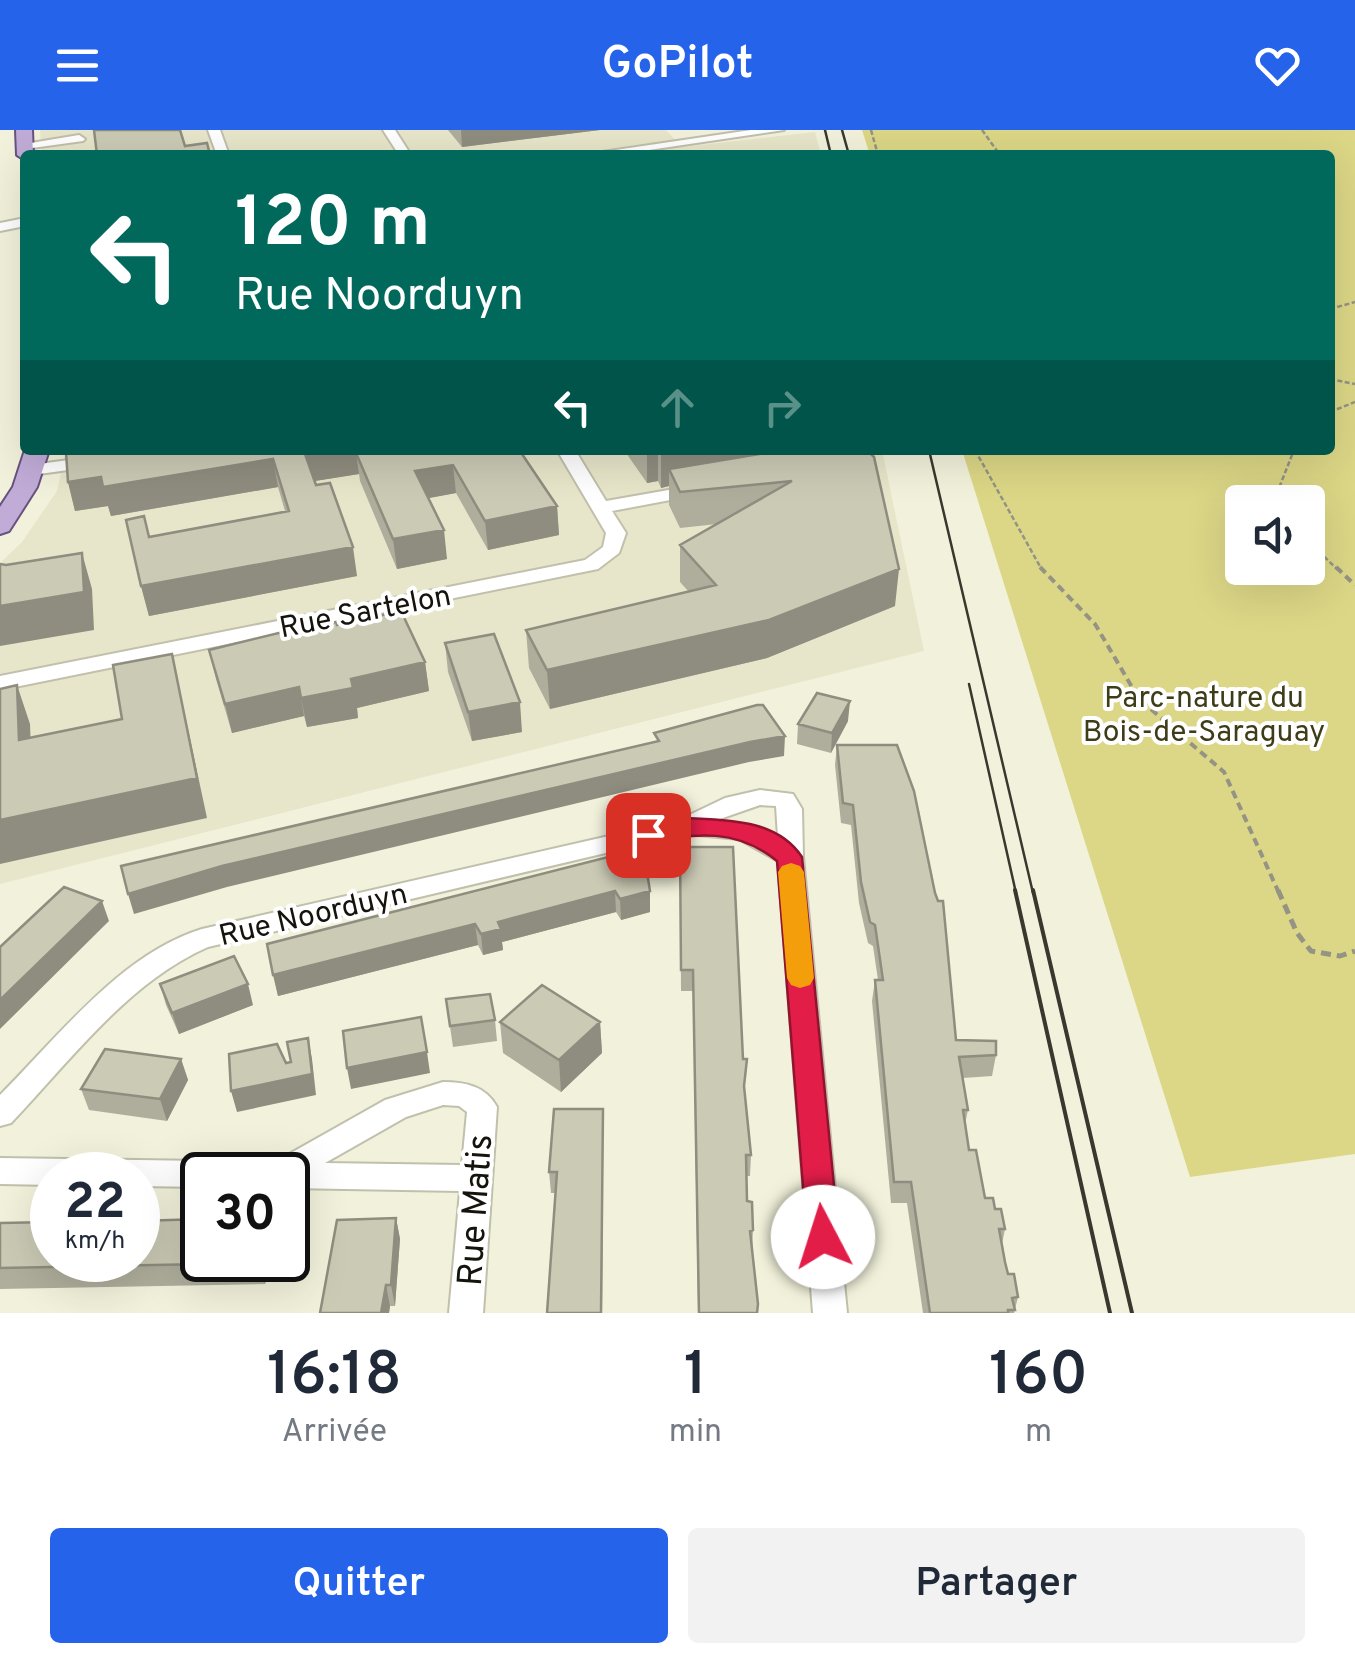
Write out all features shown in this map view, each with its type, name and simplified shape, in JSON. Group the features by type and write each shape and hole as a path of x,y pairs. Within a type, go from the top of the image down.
{"main road":[{"path":"0,526 34,460"}],"street":[{"path":"679,130 693,143"},
{"path":"632,150 778,130"},
{"path":"25,143 78,135"},
{"name":"Rue Sartelon","path":"0,683 582,568 604,557 615,544 614,528 569,455"},
{"path":"34,460 114,459"},
{"path":"602,507 716,487"},
{"name":"Rue Noorduyn","path":"686,826 714,809 772,796 785,800 790,809 790,857 830,1313"},
{"name":"Rue Noorduyn","path":"0,1114 138,974 167,954 202,939 686,826 739,828 768,840 790,857"},
{"name":"Rue Matis","path":"310,1157 383,1114 426,1097 462,1094 482,1106 466,1313"},
{"path":"0,1171 180,1174"},
{"path":"310,1175 475,1178"}],"path":[{"path":"978,455 1039,566 1095,624 1139,699 1224,772 1304,942 1311,951 1340,956 1355,951"},
{"path":"1280,485 1292,455"},
{"path":"1325,557 1355,586"}],"shaded area":[{"path":"40,130 666,130 682,147 815,132 820,150 42,150"},
{"path":"65,455 883,455 924,651 0,884 0,563 22,542 57,491"}],"green space":[{"name":"Parc-nature du Bois-de-Saraguay","path":"862,130 1355,130 1355,1154 1190,1177 964,455 1335,455 1335,150 868,150"}],"building":[{"path":"94,130 180,130 185,146 207,143 209,150 96,150"},
{"path":"66,455 305,455 316,485 330,483 353,547 141,586 126,520 144,516 149,537 289,511 273,459 103,487 101,477 68,482"},
{"path":"357,455 523,455 557,506 485,521 453,465 415,471 444,530 393,539"},
{"path":"753,455 872,455 899,569 769,620 547,670 526,630 716,585 680,545 792,481 680,492 669,469"},
{"path":"82,553 84,592 0,606 0,564"},
{"path":"401,611 425,662 351,679 353,688 301,698 299,687 225,704 209,650 287,631"},
{"path":"494,634 520,702 468,712 445,643"},
{"path":"172,654 197,778 0,820 0,689 17,685 19,740 122,719 113,665"},
{"path":"817,693 850,701 832,733 798,724"},
{"path":"763,705 785,736 222,866 128,894 121,866 659,741 654,733"},
{"path":"837,745 897,745 914,791 935,893 938,901 943,901 956,1040 996,1041 996,1055 959,1057 968,1110 963,1110 969,1150 976,1150 985,1198 993,1198 995,1209 1001,1209 1005,1229 999,1229 1005,1262 1008,1274 1014,1274 1018,1297 1012,1298 1015,1310 1008,1313 930,1313 911,1182 894,1182 875,980 883,980 875,925 870,922 861,882 853,805 843,803"},
{"path":"680,847 733,847 751,1155 746,1155 747,1201 752,1202 750,1231 757,1313 699,1313 693,970 681,970"},
{"path":"624,853 637,875 647,872 650,891 620,899 615,891 498,922 501,929 481,934 475,924 273,975 267,944"},
{"path":"64,887 102,901 0,1000 0,947"},
{"path":"234,956 248,984 172,1013 160,984"},
{"path":"542,985 600,1022 559,1060 500,1022"},
{"path":"490,994 495,1020 450,1026 446,999"},
{"path":"421,1017 427,1052 347,1068 343,1031"},
{"path":"308,1038 312,1074 231,1091 229,1054 277,1044 286,1063 291,1062 287,1042"},
{"path":"105,1049 181,1059 160,1099 81,1089"},
{"path":"554,1109 603,1109 601,1313 547,1313 557,1172 549,1172"},
{"path":"396,1218 391,1285 386,1285 381,1313 320,1313 337,1220"},
{"path":"160,1220 180,1220 180,1265 160,1265"},
{"path":"30,1222 30,1267 0,1268 0,1223"}],"tram line":[{"path":"825,130 830,150"},
{"path":"842,130 848,150"},
{"path":"930,455 1033,893"},
{"path":"969,684 1016,893"},
{"path":"1015,890 1110,1313"},
{"path":"1033,890 1132,1313"}],"slow traffic":[{"path":"791,872 800,978"}],"route":[{"path":"648,835 686,826 739,828 768,840 790,857 823,1237"}]}
